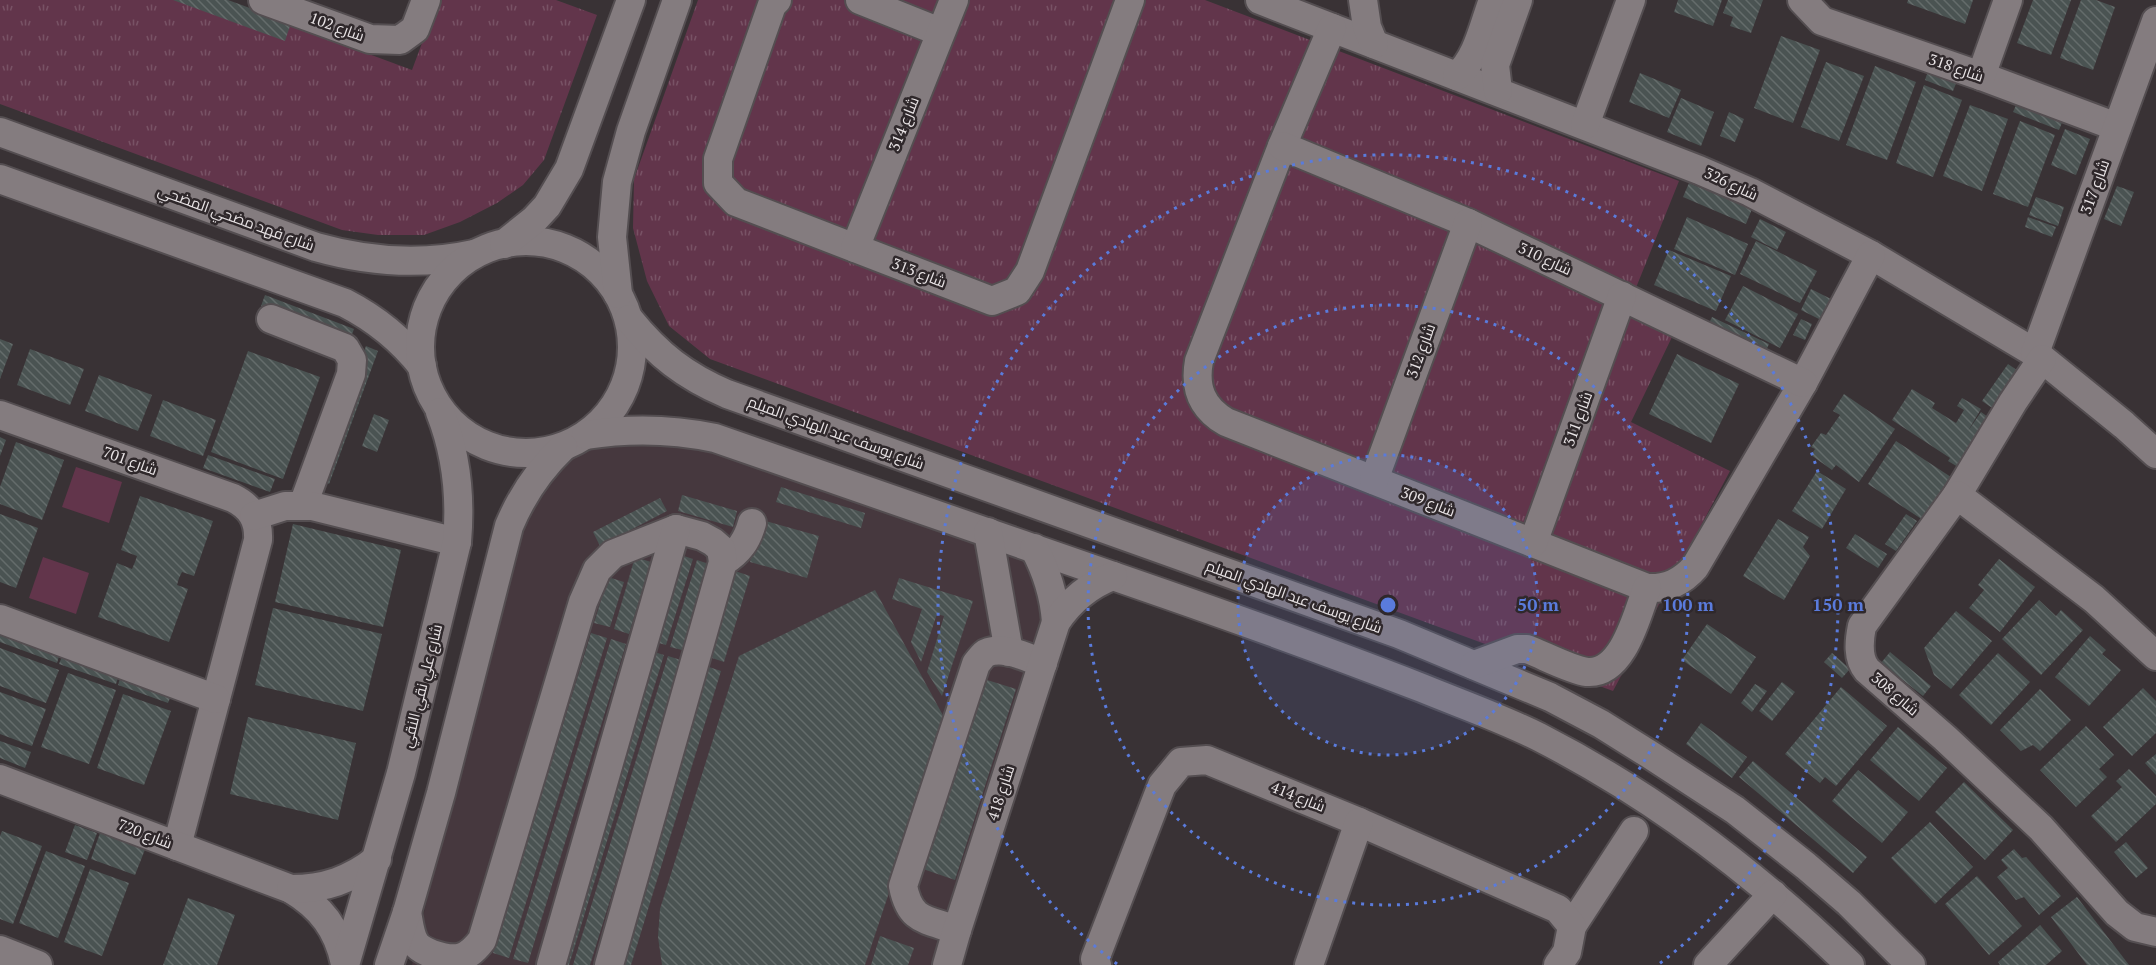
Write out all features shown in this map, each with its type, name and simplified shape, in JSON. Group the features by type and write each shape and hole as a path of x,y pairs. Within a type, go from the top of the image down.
{"street":[{"name":"شارع 102","path":"264,0 370,39 399,40 415,29 426,0"},
{"path":"631,0 569,169 559,188 534,220 457,268 439,288 426,312 421,339 422,366 430,392 437,405 453,423 471,438 493,448 516,453 540,453 611,431 661,430 715,438 1034,548 1376,670 1506,721 1539,737 1645,798 1720,851 1773,894 1850,965"},
{"path":"389,965 407,912 441,793 504,542 515,511 535,478 575,441 606,418 621,396 630,371 633,345 613,256 614,208 623,156 677,0"},
{"name":"شارع 313","path":"777,0 772,5 718,159 718,183 736,202 992,301 1017,291 1030,272 1130,0"},
{"path":"860,0 940,32"},
{"name":"شارع 314","path":"855,248 954,0"},
{"name":"شارع 326","path":"1260,0 1585,125 1750,192 1871,255 2038,356 2156,454"},
{"path":"1363,0 1366,27 1374,45"},
{"path":"1457,76 1466,68 1472,57 1493,0"},
{"path":"1498,92 1495,65 1518,0"},
{"path":"1585,125 1631,0"},
{"name":"شارع 318","path":"1802,0 1822,21 1981,76 2117,127"},
{"path":"1981,76 2008,0"},
{"name":"شارع 317","path":"1957,495 2038,356 2117,127 2148,64 2156,21"},
{"name":"شارع 309","path":"1332,28 1282,146 1199,361 1197,385 1207,407 1226,422 1647,588"},
{"path":"606,69 623,84 639,87 647,85"},
{"name":"شارع فهد مضحي المضحي","path":"0,132 316,247 369,260 424,262 452,259 492,248"},
{"name":"شارع 310","path":"1282,146 1468,223 1803,383"},
{"path":"0,179 327,296 363,312 396,336 422,366"},
{"path":"0,194 73,206"},
{"name":"شارع 312","path":"1374,480 1468,223"},
{"path":"247,267 262,259 266,251 267,230"},
{"path":"492,248 531,242 557,246 582,257 602,273 624,307"},
{"path":"1474,665 1517,649 1527,649 1586,672 1600,671 1612,665 1620,655 1647,588 1674,584 1682,580 1695,567 1803,383 1871,255"},
{"name":"شارع 311","path":"1533,543 1622,296"},
{"name":"شارع يوسف عبد الهادي الميلم","path":"624,307 662,356 704,384 727,394 1388,630 1529,687 1601,724 1735,810 1849,903 1911,965"},
{"path":"271,319 345,348 352,360 351,374 303,505"},
{"name":"شارع علي نقي النقي","path":"345,964 401,773 457,542 459,486 447,431 437,405"},
{"name":"شارع 701","path":"0,415 232,498 248,508 254,516"},
{"path":"1957,495 2094,599 2156,656"},
{"name":"شارع 308","path":"1957,495 1862,626 1860,658 1862,664 2041,828 2117,913 2135,927 2156,932"},
{"path":"177,846 258,540 254,516 276,508 303,505 322,507 457,542"},
{"path":"723,562 740,550 752,523"},
{"path":"407,912 416,945 428,952 449,959 462,958 475,950 485,952 583,602 597,570 613,554 676,529 702,536 713,542 721,549 723,562 609,965"},
{"path":"551,965 676,529"},
{"path":"988,532 1010,652"},
{"name":"شارع 418","path":"947,965 1056,621 1048,576 1034,548"},
{"name":"شارع 418","path":"1056,621 1080,594 1113,576"},
{"path":"0,619 216,699"},
{"path":"437,626 452,622 460,623 472,630 479,643"},
{"path":"957,930 918,916 909,908 903,886 976,663 986,653 1010,652 1043,663"},
{"path":"1506,721 1513,719 1524,709 1529,687"},
{"path":"1539,737 1551,718 1567,717 1693,790 1735,810"},
{"name":"شارع 414","path":"1097,965 1095,959 1162,785 1181,762 1207,760 1359,822 1558,909 1572,926"},
{"name":"شارع 720","path":"0,779 291,889 311,902 328,919 342,948 345,964"},
{"path":"1309,965 1359,822"},
{"path":"1558,965 1567,952 1572,926 1634,831"},
{"name":"شارع 720","path":"291,889 314,888 337,882 377,859"},
{"path":"1708,965 1773,894"},
{"path":"0,950 38,965"}],"shaded area":[{"path":"625,439 697,444 1019,556 1032,563 1047,611 947,965 412,965 513,522 542,478 582,450"}],"green space":[{"path":"0,0 223,0 412,70 438,0 556,0 597,15 544,160 523,185 497,203 460,222 424,235 378,235 342,230 0,104"},
{"path":"698,0 1205,0 1679,181 1625,315 1672,337 1631,422 1730,471 1613,691 710,359 669,326 647,281 633,228 634,179"},
{"path":"76,467 122,482 109,523 62,507"},
{"path":"43,557 89,573 76,614 29,598"}],"building":[{"path":"173,0 228,0 291,23 285,41"},
{"path":"1678,0 1722,0 1713,26 1674,12"},
{"path":"1728,0 1763,0 1751,33 1730,26 1733,17 1723,13"},
{"path":"1908,0 1973,0 1965,24 1907,3"},
{"path":"2033,0 2071,0 2051,55 2017,43"},
{"path":"2081,0 2096,0 2115,7 2093,70 2060,58"},
{"path":"1781,36 1820,50 1793,123 1754,108"},
{"path":"1826,62 1864,76 1839,141 1801,127"},
{"path":"1875,66 1916,82 1887,160 1846,145"},
{"path":"1928,71 1957,81 1953,91 1925,80"},
{"path":"1640,73 1681,90 1669,118 1629,102"},
{"path":"1924,85 1962,100 1933,177 1896,163"},
{"path":"1681,98 1714,112 1701,146 1667,132"},
{"path":"2017,103 2063,120 2059,130 2013,112"},
{"path":"1970,105 2008,119 1982,191 1943,176"},
{"path":"1729,112 1744,119 1735,142 1720,136"},
{"path":"2020,121 2055,135 2028,207 1993,194"},
{"path":"2065,129 2090,139 2076,175 2051,165"},
{"path":"1689,183 1752,209 1746,224 1683,197"},
{"path":"2117,186 2134,192 2121,226 2104,219"},
{"path":"2036,197 2064,207 2058,226 2029,215"},
{"path":"1687,217 1748,244 1735,275 1674,249"},
{"path":"2028,217 2056,227 2052,237 2025,227"},
{"path":"1760,219 1786,232 1777,250 1751,237"},
{"path":"1756,241 1817,271 1800,303 1740,274"},
{"path":"1669,250 1731,276 1716,311 1654,285"},
{"path":"1743,286 1798,314 1780,348 1725,320"},
{"path":"1811,289 1831,299 1821,320 1801,310"},
{"path":"265,295 354,329 350,340 261,306"},
{"path":"1712,317 1769,344 1764,355 1707,327"},
{"path":"1801,319 1812,324 1805,340 1793,335"},
{"path":"0,339 13,344 0,379"},
{"path":"366,346 378,351 329,484 317,479"},
{"path":"30,349 84,369 70,405 17,385"},
{"path":"248,351 320,377 283,479 211,452"},
{"path":"1677,354 1739,384 1711,443 1649,414"},
{"path":"2008,364 2024,375 1998,412 1982,401"},
{"path":"99,375 152,395 138,431 85,411"},
{"path":"1912,389 1935,403 1932,408 1956,423 1964,410 1957,406 1962,398 1981,409 1968,431 1981,412 1995,422 1963,470 1948,461 1950,458 1892,420"},
{"path":"1844,394 1895,429 1859,482 1836,465 1832,470 1811,455 1815,449 1811,447 1821,433 1826,435 1840,415 1833,411"},
{"path":"163,400 216,420 203,456 150,436"},
{"path":"374,414 389,420 377,452 362,446"},
{"path":"0,437 6,440 0,456"},
{"path":"1896,441 1951,477 1923,520 1868,484"},
{"path":"16,442 64,460 42,520 0,504 0,487"},
{"path":"208,455 275,479 270,492 203,468"},
{"path":"1817,471 1846,489 1822,529 1792,511"},
{"path":"781,487 865,513 861,528 776,502"},
{"path":"682,495 737,511 733,527 678,511"},
{"path":"140,496 213,521 194,576 182,572 179,578 177,585 188,589 169,642 98,617 117,563 132,569 135,562 137,556 121,550"},
{"path":"660,498 667,511 600,546 593,532"},
{"path":"0,514 38,528 16,588 0,582"},
{"path":"1906,514 1917,521 1896,551 1885,544"},
{"path":"1778,519 1809,537 1803,547 1810,556 1784,600 1743,576"},
{"path":"762,520 819,536 807,578 750,562"},
{"path":"293,524 401,550 383,627 275,602"},
{"path":"1855,534 1887,554 1878,568 1846,548"},
{"path":"678,554 693,559 666,645 651,641"},
{"path":"635,557 651,562 629,634 614,629"},
{"path":"1999,559 2035,587 2000,632 1969,608 1984,590 1978,585"},
{"path":"697,560 712,565 686,651 670,647"},
{"path":"735,571 750,576 724,662 709,657"},
{"path":"608,577 624,582 610,627 594,623"},
{"path":"899,578 973,601 942,696 927,672 944,616 937,614 921,662 911,642 922,609 892,599"},
{"path":"875,590 946,721 865,965 662,965 658,937 660,909 739,656"},
{"path":"2039,600 2056,616 2061,610 2083,630 2041,675 2002,639"},
{"path":"273,608 382,634 363,711 255,685"},
{"path":"1956,611 1992,641 1951,689 1934,675 1924,648"},
{"path":"1707,624 1756,657 1731,694 1682,660"},
{"path":"0,632 60,653 57,663 0,642"},
{"path":"591,633 607,638 509,958 493,953"},
{"path":"2090,636 2106,650 2102,654 2121,670 2089,706 2055,677"},
{"path":"611,639 626,644 528,963 513,959"},
{"path":"0,648 59,670 46,703 0,686"},
{"path":"648,650 664,655 569,965 552,965"},
{"path":"1890,652 1931,686 1923,696 1881,663"},
{"path":"1832,653 1850,669 1842,678 1824,662"},
{"path":"1998,653 2030,682 1991,725 1959,695"},
{"path":"63,654 119,675 116,684 59,664"},
{"path":"668,656 684,661 590,965 573,965"},
{"path":"706,666 721,671 631,965 614,965"},
{"path":"68,673 116,690 89,764 41,747"},
{"path":"121,675 172,693 168,703 118,685"},
{"path":"984,679 1016,689 955,880 923,869"},
{"path":"1782,682 1795,692 1772,721 1759,711"},
{"path":"1755,684 1767,691 1752,712 1741,703"},
{"path":"1841,687 1887,726 1836,786 1825,777 1820,783 1785,754"},
{"path":"2143,688 2156,701 2156,733 2132,756 2103,727"},
{"path":"2040,689 2071,720 2040,751 2033,745 2021,751 2000,730"},
{"path":"0,692 46,709 32,746 0,734"},
{"path":"123,694 171,711 144,785 97,768"},
{"path":"248,717 356,743 338,820 230,794"},
{"path":"1701,723 1747,757 1732,778 1686,744"},
{"path":"2086,726 2114,755 2099,769 2107,777 2076,807 2040,770"},
{"path":"1898,727 1947,768 1919,801 1870,760"},
{"path":"0,741 31,752 25,768 0,758"},
{"path":"2156,754 2156,775 2145,763"},
{"path":"1753,761 1867,857 1853,873 1739,777"},
{"path":"2129,769 2156,796 2156,804 2116,842 2091,816 2122,787 2116,781"},
{"path":"1858,770 1908,812 1882,843 1832,801"},
{"path":"1964,782 2013,830 1985,860 1935,812"},
{"path":"1930,822 1973,867 1935,904 1891,858"},
{"path":"75,825 97,833 87,860 65,852"},
{"path":"101,830 146,847 135,875 91,859"},
{"path":"2,831 42,846 13,924 0,919 0,836"},
{"path":"2126,842 2148,868 2136,878 2114,852"},
{"path":"2014,849 2022,858 2026,857 2061,896 2039,915 2024,897 2016,900 1997,877 2008,868 2001,860"},
{"path":"46,851 85,866 58,938 19,923"},
{"path":"90,869 129,883 102,956 64,942"},
{"path":"1977,876 2022,926 1989,955 1945,904"},
{"path":"2077,897 2129,965 2087,965 2051,917"},
{"path":"188,898 235,915 217,965 163,965"},
{"path":"2040,925 2062,951 2046,965 2000,965 1998,962"},
{"path":"880,936 914,948 908,965 871,965"}]}
